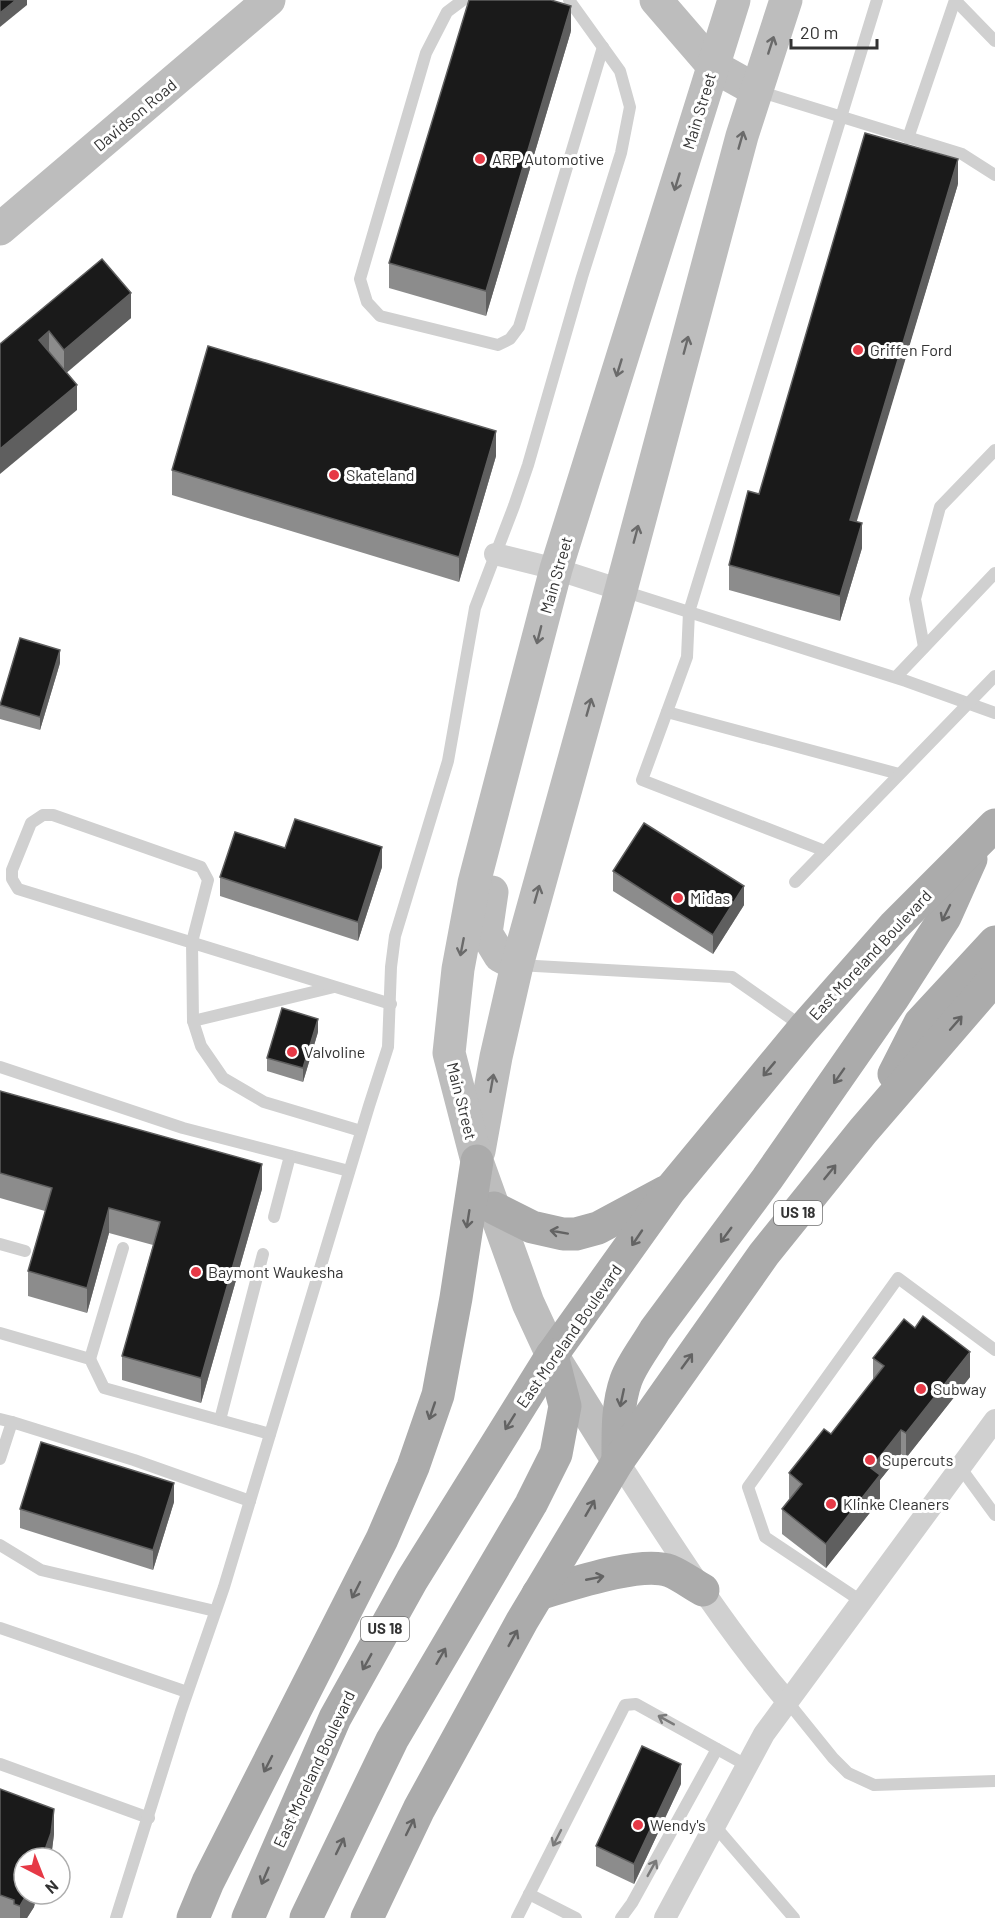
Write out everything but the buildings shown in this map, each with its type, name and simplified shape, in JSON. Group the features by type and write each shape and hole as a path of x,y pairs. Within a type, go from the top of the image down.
{"main road":[{"name":"Davidson Road","path":"0,229 269,0"},
{"path":"656,0 713,66 756,90"},
{"name":"Main Street","path":"618,1461 552,1355 528,1303 477,1161 449,1053 458,969 474,883 556,569 734,0"},
{"name":"Main Street","path":"477,1161 496,1057 517,965 621,590 739,146 786,0"},
{"path":"496,805 502,857 491,897 486,933 500,956 517,965"},
{"path":"618,1461 618,1416 626,1379 655,1330 767,1179 893,998 945,917 987,833"},
{"name":"East Moreland Boulevard","path":"248,1918 335,1718 412,1580 552,1355 670,1190 804,1028 894,926 987,833"},
{"path":"863,1131 920,1023 995,942"},
{"name":"US 18","path":"367,1918 419,1809 538,1594 618,1461 764,1254 863,1131 995,978"},
{"path":"193,1918 208,1882 382,1539 413,1467 438,1395 456,1298 477,1161"},
{"path":"494,1208 532,1227 563,1234 576,1234 598,1228 670,1190"},
{"path":"306,1918 392,1740 531,1504 556,1454 565,1406 552,1355"},
{"path":"538,1594 589,1579 641,1569 669,1570 703,1590"}],"street":[{"path":"495,554 556,569 621,590"},
{"path":"665,1918 746,1765 787,1701 995,1420"},
{"path":"618,1461 703,1590 762,1672 787,1701"}],"lane":[{"path":"463,0 447,12 426,53 360,279 367,302 380,316 498,345 510,339 519,327 603,47"},
{"path":"116,1918 250,1501 388,1047 391,967 395,936 448,761 475,608 528,465 582,277 621,153 630,107 620,71 569,0"},
{"path":"825,851 642,780 687,657 689,612 877,0"},
{"path":"908,138 955,0 995,41"},
{"path":"756,90 962,154 995,175"},
{"path":"924,647 915,599 940,507 995,450"},
{"path":"896,678 995,573"},
{"path":"621,590 896,678 995,713"},
{"path":"795,882 995,676"},
{"path":"667,712 899,774"},
{"path":"361,1131 264,1102 223,1078 201,1046 193,1021 192,942 208,880 201,867 53,815 43,815 31,823 12,870 12,879 18,889 192,942 391,1004"},
{"path":"517,965 732,977 804,1028"},
{"path":"193,1021 335,987"},
{"path":"0,1067 183,1128 349,1171"},
{"path":"274,1217 290,1156"},
{"path":"0,1244 25,1251"},
{"path":"123,1248 90,1359 104,1388 270,1434"},
{"path":"219,1420 264,1254"},
{"path":"861,1601 765,1538 748,1487 898,1278 995,1350"},
{"path":"0,1333 90,1359"},
{"path":"0,1459 6,1420 134,1460 250,1501"},
{"path":"960,1467 995,1515"},
{"path":"0,1545 41,1570 215,1611"},
{"path":"0,1628 187,1692"},
{"path":"787,1701 848,1773 874,1785 995,1781"},
{"path":"518,1918 625,1705 636,1704 746,1765"},
{"path":"621,1918 632,1903 717,1749"},
{"path":"0,1764 149,1818"},
{"path":"714,1825 794,1918"},
{"path":"529,1894 576,1918"}],"place":[{"name":"ARP Automotive","path":"480,159"},
{"name":"Griffen Ford","path":"858,350"},
{"name":"Skateland","path":"334,475"},
{"name":"Midas","path":"678,898"},
{"name":"Valvoline","path":"292,1052"},
{"name":"Baymont Waukesha","path":"196,1272"},
{"name":"Subway","path":"921,1389"},
{"name":"Supercuts","path":"870,1460"},
{"name":"Klinke Cleaners","path":"831,1504"},
{"name":"Wendy's","path":"638,1825"}]}
